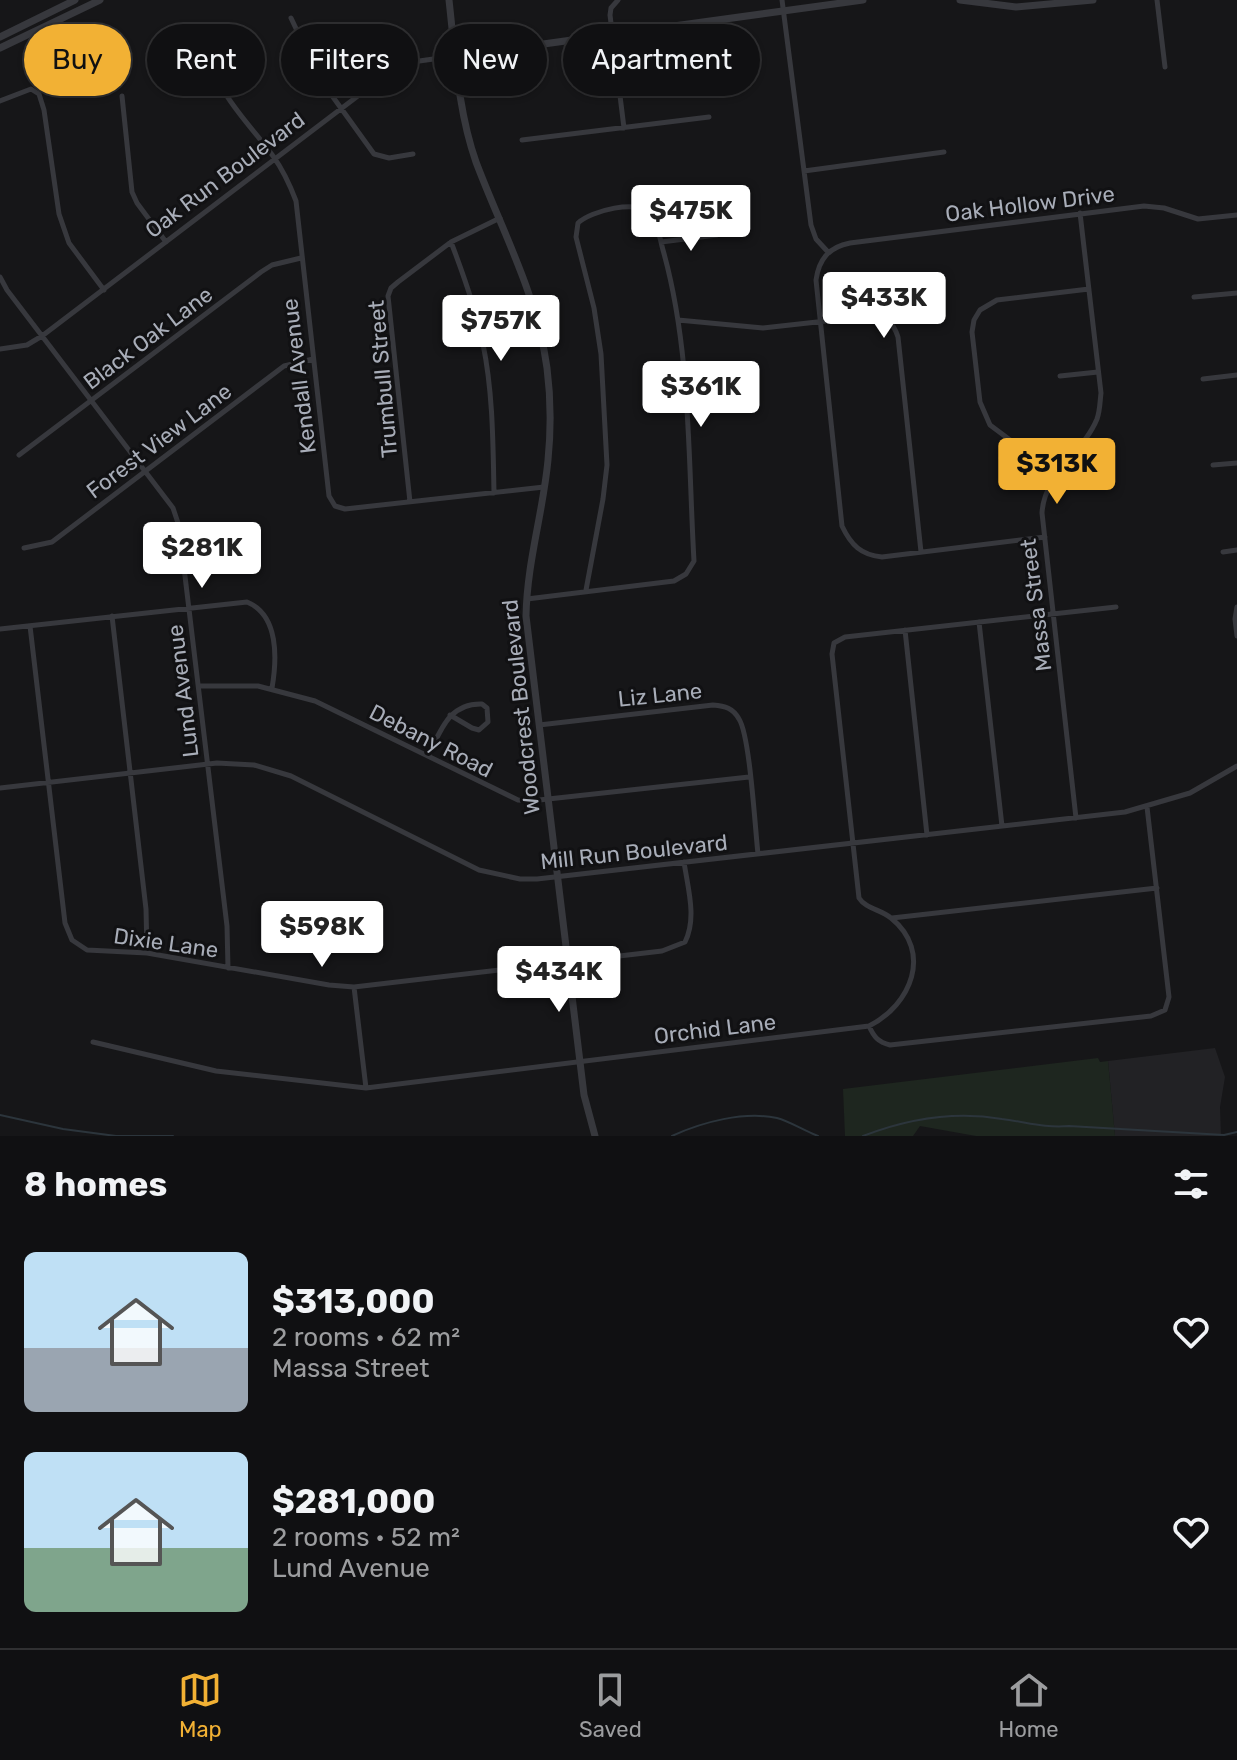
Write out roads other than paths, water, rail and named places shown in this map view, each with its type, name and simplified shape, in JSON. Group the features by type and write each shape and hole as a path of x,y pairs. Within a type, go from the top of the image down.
{"street":[{"path":"0,37 75,0"},
{"path":"0,48 100,0"},
{"name":"Woodcrest Boulevard","path":"449,0 452,24"},
{"path":"611,24 611,8 618,0"},
{"path":"782,0 811,225 816,239 828,252 819,265 816,280 842,526 858,551 882,557 1045,537"},
{"name":"Oak Run Boulevard","path":"687,24 863,0"},
{"path":"960,0 1001,7 1093,0"},
{"path":"1157,0 1165,67"},
{"path":"291,18 320,79 374,154 389,158 413,154"},
{"name":"Oak Run Boulevard","path":"0,349 27,345 42,336 401,65 434,60"},
{"path":"0,101 31,89 39,94 62,224 69,243 104,290"},
{"path":"122,96 132,192 166,242"},
{"name":"Kendall Avenue","path":"226,96 276,159 296,201 329,496 335,506 345,509 544,487"},
{"name":"Woodcrest Boulevard","path":"462,96 476,161 525,278 542,337 550,400 548,459 530,554 527,599 539,725 584,1095 595,1136"},
{"path":"620,96 624,128"},
{"path":"522,140 709,117"},
{"path":"804,171 944,152"},
{"name":"Oak Hollow Drive","path":"828,252 850,243 1153,206 1198,219 1237,215"},
{"path":"527,599 674,581 686,574 694,561 678,320 661,242 653,218 645,209 629,207 588,214 578,223 576,237 594,308 601,354 607,465 586,590"},
{"name":"Massa Street","path":"1076,818 1043,503 1057,475 1096,419 1101,393 1080,213"},
{"name":"Trumbull Street","path":"410,502 388,296 398,282 451,242 500,218"},
{"path":"661,242 717,235"},
{"path":"451,242 483,343 493,424 494,493"},
{"name":"Black Oak Lane","path":"19,455 261,272 272,265 301,258"},
{"name":"Lund Avenue","path":"0,277 173,508 179,526 227,926 228,968"},
{"path":"1057,475 1011,443 990,425 983,414 972,332 974,320 987,304 997,300 1089,289"},
{"path":"1194,297 1237,293"},
{"path":"678,320 763,328 871,316 883,317 894,326 898,337 921,552"},
{"name":"Forest View Lane","path":"24,548 52,542 284,366 313,359"},
{"path":"1060,376 1098,372"},
{"path":"1203,379 1237,375"},
{"path":"1001,458 1011,443"},
{"path":"1213,465 1237,463"},
{"path":"1223,552 1237,550"},
{"path":"0,629 239,601 258,606 271,626 275,661 272,688"},
{"path":"927,835 905,630 1116,607"},
{"path":"1237,607 1237,636"},
{"path":"112,616 146,909 147,953"},
{"path":"979,622 1002,826"},
{"path":"30,626 48,783"},
{"name":"Orchid Lane","path":"93,1042 216,1071 366,1088 869,1026 884,1019 901,1003 913,971 907,939 891,918 862,903 859,898 832,654 834,643 845,637 905,630"},
{"name":"Debany Road","path":"199,686 272,688 315,701 518,800 749,777"},
{"path":"428,756 450,715 465,706 482,704 487,708 488,722 479,730 450,715"},
{"name":"Liz Lane","path":"539,725 725,706 739,718 744,729 758,854"},
{"name":"Mill Run Boulevard","path":"0,788 237,762 272,769 479,870 520,879 558,878 1076,818 1147,807 1202,788 1237,766"},
{"name":"Dixie Lane","path":"48,783 65,923 72,940 87,950 147,953 354,987 662,951 685,942 692,921 684,862"},
{"path":"869,1026 881,1043 890,1045 1151,1016 1165,1010 1169,997 1147,807"},
{"path":"891,918 1157,888"},
{"path":"354,987 366,1088"}],"waterway":[{"path":"0,1115 63,1129 116,1136 173,1136"},
{"path":"672,1136 710,1122 751,1116 777,1118 818,1136"},
{"path":"863,1136 914,1121 949,1116 985,1117 1051,1126 1224,1135 1237,1132"}]}
